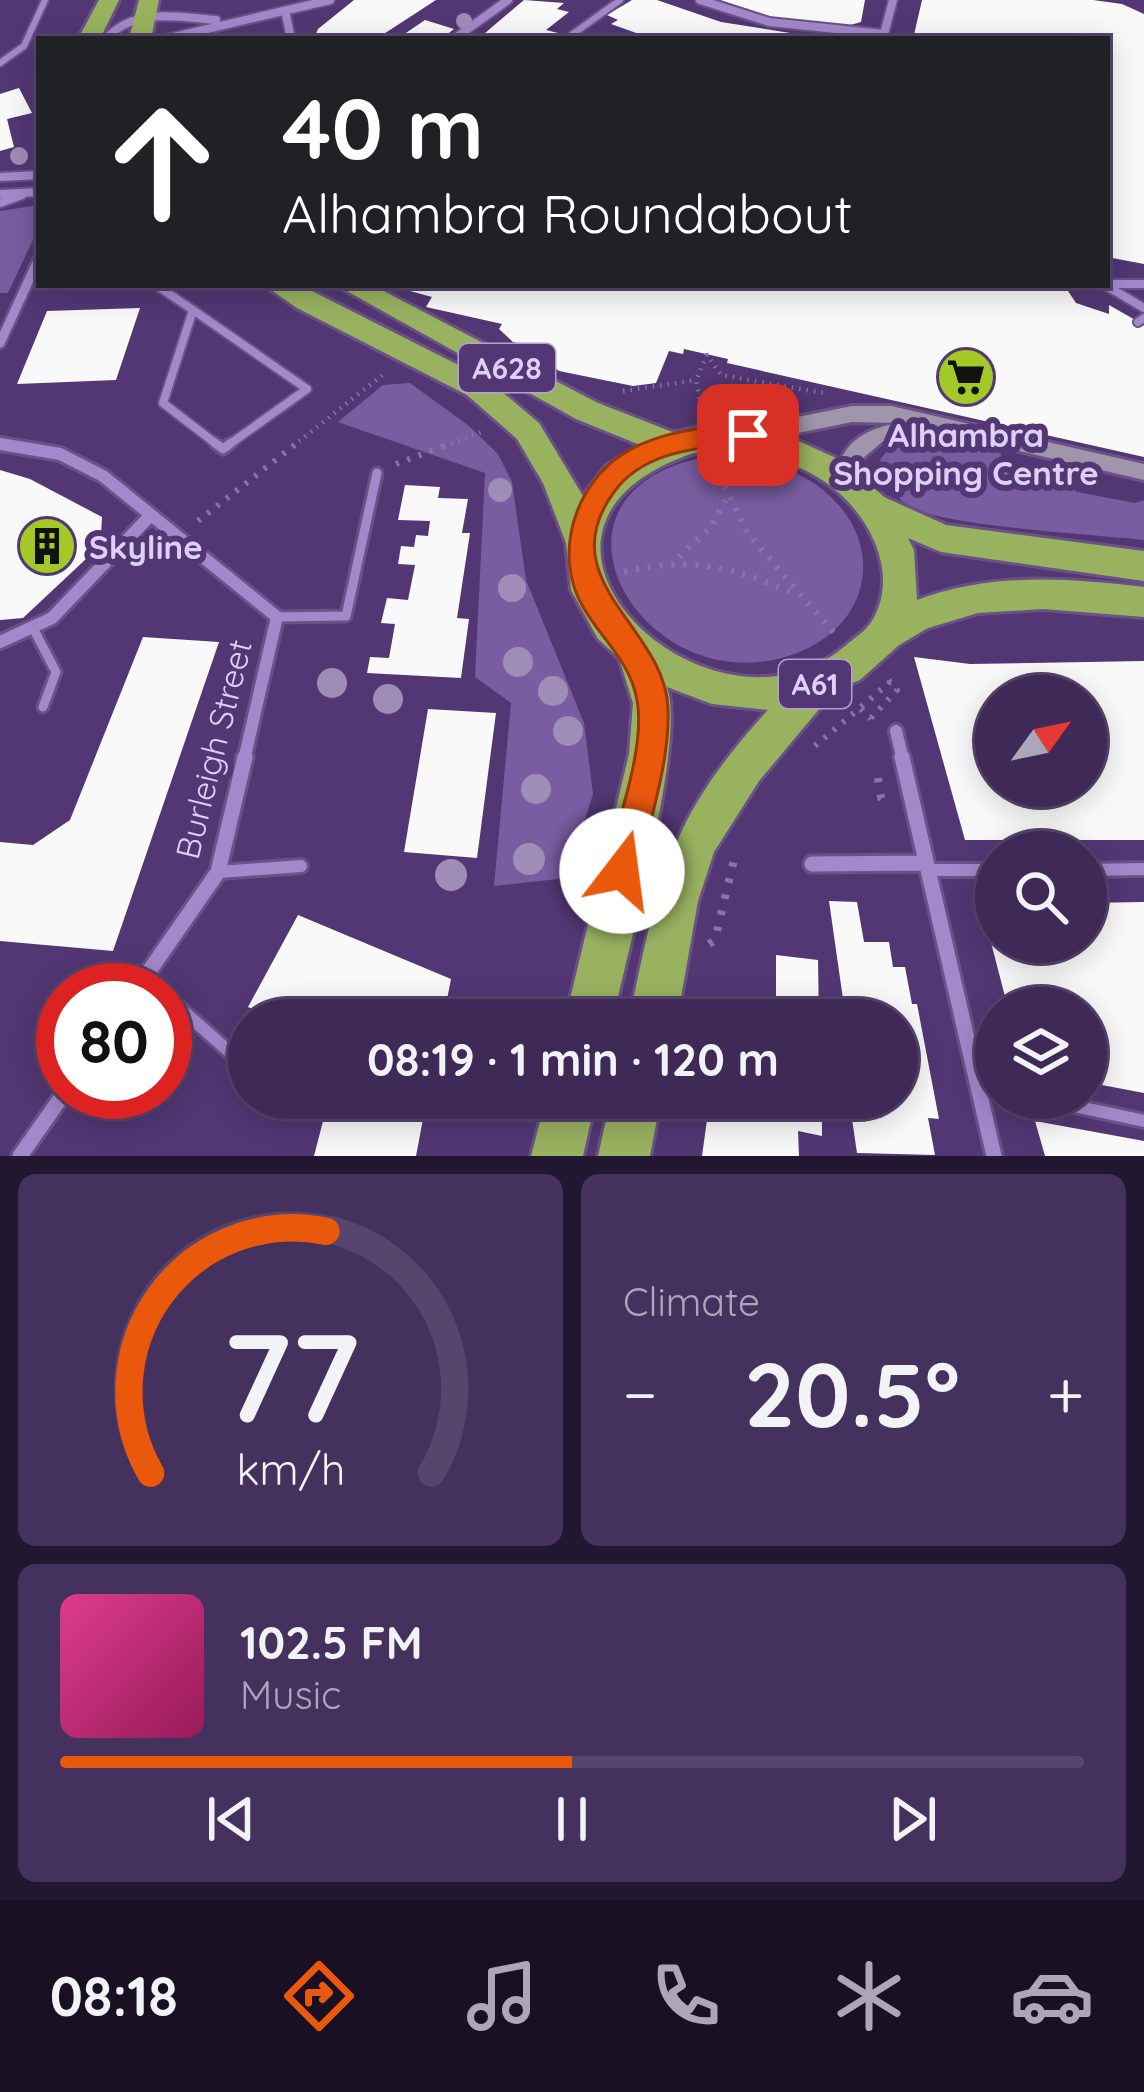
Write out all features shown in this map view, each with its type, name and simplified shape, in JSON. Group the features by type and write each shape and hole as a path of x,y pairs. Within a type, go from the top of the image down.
{"highway":[{"path":"90,36 109,0"},
{"name":"A628","path":"283,288 358,330 412,352 526,428 560,479 582,539"},
{"name":"A628","path":"356,288 587,411 678,429"},
{"name":"A61","path":"594,999 649,754 653,703 637,654 593,600 584,569 582,539 590,508 607,482 678,429 748,435 818,457 848,476 878,508 894,538 901,570 898,603 885,634"},
{"name":"A61","path":"878,508 941,538 1137,583"},
{"name":"A61","path":"637,654 680,677 726,691 774,693 819,683 857,662 885,634 935,605 984,595 1076,594 1137,583"},
{"name":"A61","path":"658,999 685,868 705,823 731,782 819,683"},
{"path":"557,1156 566,1119"},
{"path":"624,1156 632,1119"}],"street":[{"path":"109,36 118,26 144,19 229,21 286,15 330,0"},
{"path":"458,36 508,0"},
{"path":"700,0 769,22 883,36 893,0"},
{"path":"286,15 290,36"},
{"path":"176,36 229,21"},
{"path":"2,177 36,173"},
{"path":"0,198 36,192"},
{"path":"0,344 36,265"},
{"path":"748,435 852,414 891,414 1144,472"},
{"path":"848,476 850,457 876,435 933,424"},
{"name":"Burleigh Street","path":"0,444 60,454 103,476 149,518 277,617 218,872 155,963"},
{"path":"0,641 52,618 149,518"},
{"path":"896,731 975,1045"},
{"path":"812,864 927,867"},
{"path":"20,1156 46,1119"},
{"path":"990,1119 994,1156"}],"lane":[{"path":"0,63 24,46 44,0"},
{"path":"570,36 620,0"},
{"path":"1110,284 1144,284"},
{"path":"1110,287 1144,308"},
{"path":"161,288 193,309 307,389 223,449 163,403 193,309"},
{"path":"277,617 346,616 377,473"},
{"path":"33,628 56,672 44,707"},
{"path":"218,872 301,866"},
{"path":"927,867 975,869"},
{"path":"1107,870 1144,869"},
{"path":"192,1019 228,1051"},
{"path":"1107,1113 1144,1121"}],"path":[{"path":"177,538 412,352"},
{"path":"701,406 696,380 707,355 721,375 825,397 804,403"},
{"path":"635,389 696,380"},
{"path":"678,429 704,415"},
{"path":"422,452 482,432"},
{"path":"711,456 725,500 798,596 835,633"},
{"path":"678,558 712,526 725,500"},
{"path":"613,575 678,558 733,567 798,596"},
{"path":"808,752 860,708 871,719"},
{"path":"663,974 716,940 737,848"}],"shaded area":[{"path":"36,205 36,233 8,293 0,293 0,211"},
{"path":"410,383 498,454 512,482 526,580 584,723 593,794 567,878 494,886 511,703 475,677 485,473 338,422 383,385"},
{"path":"927,435 1000,451 1002,460 1053,472 1077,492 1135,503 1144,500 1144,540 985,524 909,506 889,486 880,460 894,442"},
{"path":"711,456 790,470 839,506 855,530 863,556 862,581 838,627 815,645 785,657 732,662 684,648 646,621 621,585 611,545 621,507 653,476"}],"building":[{"path":"354,0 436,0 381,36 315,36"},
{"path":"524,0 564,3 557,9 569,12 546,30 559,36 482,36"},
{"path":"632,0 657,0 721,22 809,36 645,36 611,24 618,20 607,15"},
{"path":"720,0 865,0 861,22 847,26 781,20"},
{"path":"922,0 1093,0 1122,4 1144,14 1144,264 1110,258 1110,36 914,36"},
{"path":"425,20 454,29 445,36 401,36"},
{"path":"19,88 32,113 7,119 14,147 0,151 0,94"},
{"name":"Alhambra Shopping Centre","path":"399,288 1068,291 1076,303 1109,314 1109,305 1144,325 1144,457 727,363 728,359 684,349 683,354 669,351 656,383 633,386 559,371 538,354 541,348 513,342 499,329 502,324 426,307 432,297"},
{"path":"140,308 116,380 17,384 47,311"},
{"name":"Skyline","path":"0,470 30,479 102,517 101,535 87,558 23,618 0,620"},
{"path":"405,485 440,487 438,498 468,499 462,533 470,533 457,618 469,619 461,678 367,673 370,657 389,658 395,624 381,623 387,598 408,600 415,565 398,564 401,546 414,547 416,535 428,536 430,521 398,520"},
{"path":"143,637 219,642 113,951 0,941 0,842 33,845 70,820"},
{"path":"914,657 970,664 1144,661 1144,840 1107,840 1107,831 975,831 975,840 965,840"},
{"path":"428,709 496,713 477,858 404,852"},
{"path":"829,901 857,902 864,942 889,942 893,967 905,967 911,999 843,999"},
{"path":"1144,902 1144,1093 1107,1086 1107,987 1003,987 996,963 1107,963 1107,903"},
{"path":"298,915 451,979 447,999 252,999"},
{"path":"776,955 818,960 819,999 776,999"},
{"path":"918,1009 939,1119 928,1118 935,1155 857,1153 852,1119 918,1119"},
{"path":"324,1119 423,1119 416,1156 314,1156"},
{"path":"707,1119 822,1119 822,1136 798,1131 799,1156 702,1156"},
{"path":"1035,1121 1144,1141 1144,1156 1045,1156"}],"place":[{"name":"Alhambra Shopping Centre","path":"966,377"},
{"name":"Skyline","path":"47,546"}],"route":[{"path":"622,871 649,754 653,703 637,654 593,600 582,539 590,508 607,482 631,460 688,437 748,435"}]}
